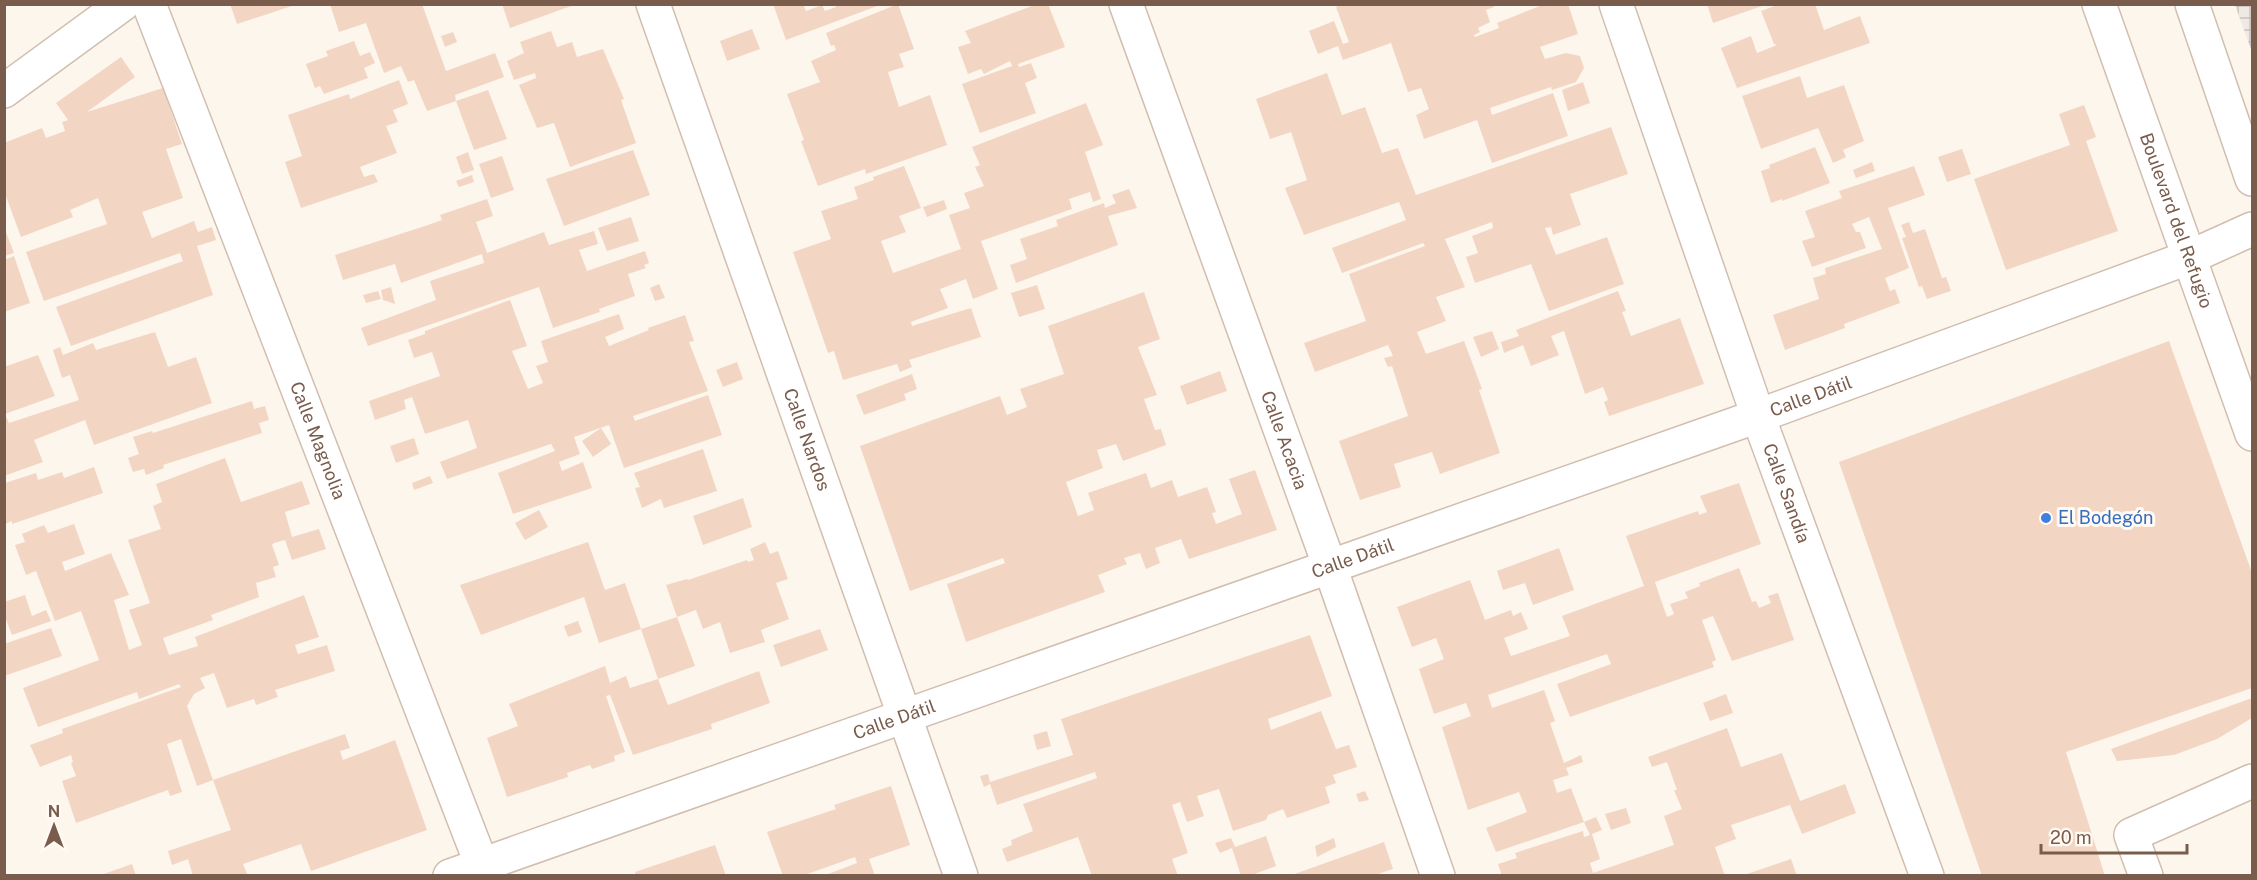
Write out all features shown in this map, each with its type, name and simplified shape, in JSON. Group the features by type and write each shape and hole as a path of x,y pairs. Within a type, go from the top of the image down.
{"street":[{"path":"4,91 123,4"},
{"name":"Calle Magnolia","path":"149,4 484,870"},
{"name":"Calle Nardos","path":"653,4 961,876"},
{"name":"Calle Acacia","path":"1126,4 1330,567 1438,876"},
{"name":"Calle Sandía","path":"1616,4 1758,416 1927,876"},
{"name":"Boulevard del Refugio","path":"2099,4 2253,435"},
{"path":"2192,4 2253,179"},
{"name":"Calle Dátil","path":"450,876 484,870 904,717 1758,416 2190,258 2253,229"},
{"path":"2146,876 2131,835 2252,781"}],"shaded area":[{"path":"2235,5 2252,5 2252,52"}],"building":[{"path":"230,4 295,4 295,5 237,24"},
{"path":"330,4 422,4 446,71 495,53 504,77 455,95 456,101 427,111 414,80 408,82 401,66 384,73 366,23 339,32"},
{"path":"502,4 574,4 574,5 510,28"},
{"path":"773,4 803,4 806,11 822,5 825,11 836,7 835,4 880,5 786,40"},
{"path":"898,4 914,49 899,54 904,67 888,72 899,107 930,95 947,145 866,174 865,169 818,186 787,94 820,82 811,61 836,50 834,45 831,46 826,33"},
{"path":"1037,4 1048,4 1065,47 1018,64 1019,67 1031,63 1037,78 1025,83 1036,113 980,133 962,84 1012,66 1010,61 984,74 981,69 968,74 958,47 971,43 965,31"},
{"path":"1343,4 1494,4 1494,7 1486,10 1490,22 1478,28 1480,32 1474,35 1475,37 1499,28 1497,23 1545,4 1568,4 1578,34 1540,47 1545,59 1566,53 1580,56 1584,68 1576,82 1552,90 1551,87 1490,108 1492,115 1553,93 1568,136 1492,163 1477,120 1424,139 1416,115 1429,109 1421,88 1408,92 1391,43 1343,60 1338,46 1318,54 1309,31 1334,21 1343,44 1349,42 1336,7"},
{"path":"1707,4 1765,4 1765,5 1713,23"},
{"path":"1780,4 1815,4 1824,30 1860,16 1870,43 1737,88 1721,48 1751,36 1757,53 1777,45 1774,44 1761,11"},
{"path":"752,29 760,49 727,61 720,41"},
{"path":"551,31 557,47 572,42 577,57 603,49 624,99 621,100 636,143 570,167 554,123 537,128 519,85 536,78 535,73 514,80 507,61 524,53 520,42"},
{"path":"453,32 457,42 445,47 441,36"},
{"path":"354,41 360,56 370,52 375,63 364,68 368,78 324,94 320,86 315,88 306,64 328,56 326,51"},
{"path":"121,57 135,77 87,112 163,88 182,144 166,149 183,198 142,212 152,238 194,221 198,232 212,227 216,240 197,246 213,295 71,346 56,307 183,261 180,253 44,301 26,252 107,224 98,198 70,210 73,217 21,237 4,191 4,143 42,128 46,138 65,131 62,122 68,120 56,103"},
{"path":"1327,73 1342,115 1365,107 1382,153 1398,148 1416,195 1611,127 1628,174 1570,194 1581,225 1553,235 1551,227 1545,228 1556,255 1607,237 1624,284 1566,305 1549,311 1531,264 1475,283 1466,257 1478,253 1472,236 1493,228 1492,222 1445,239 1465,287 1436,297 1446,321 1417,332 1426,354 1464,341 1482,389 1479,390 1500,453 1440,474 1432,452 1394,464 1401,487 1360,500 1339,441 1408,416 1392,366 1388,367 1384,358 1393,356 1388,345 1315,372 1304,343 1366,321 1349,274 1425,246 1423,243 1342,273 1332,248 1406,220 1399,202 1304,235 1285,188 1307,180 1291,132 1270,139 1256,99"},
{"path":"1800,76 1807,98 1844,85 1864,141 1843,150 1846,157 1833,163 1818,128 1761,149 1742,96"},
{"path":"399,80 408,104 393,110 398,122 386,126 397,153 360,167 364,177 374,174 378,182 301,208 285,162 302,156 288,115 349,94 350,99"},
{"path":"1583,82 1590,103 1568,111 1562,90"},
{"path":"488,90 507,139 474,150 456,101"},
{"path":"1086,103 1103,145 1085,152 1101,199 1093,202 1090,192 1069,199 1072,209 981,241 998,289 973,299 966,279 940,289 948,308 911,322 912,326 971,308 981,337 909,360 912,367 900,372 897,364 843,380 834,351 828,353 793,252 831,239 821,211 858,199 854,187 874,180 873,177 904,166 921,208 899,216 906,232 881,241 893,273 961,249 949,215 970,208 964,193 984,186 975,167 980,165 972,147"},
{"path":"2084,105 2096,137 2086,141 2118,231 2006,270 1974,179 2070,145 2059,114"},
{"path":"1815,147 1830,183 1771,203 1761,171 1770,168 1769,165"},
{"path":"1962,149 1971,174 1947,182 1938,157"},
{"path":"633,150 650,195 564,226 546,179"},
{"path":"468,152 474,170 462,174 456,157"},
{"path":"502,156 514,190 491,198 479,164"},
{"path":"1872,162 1875,171 1856,178 1853,170"},
{"path":"1914,166 1925,195 1888,208 1909,268 1885,278 1890,291 1895,289 1900,303 1844,324 1845,328 1785,350 1773,315 1819,299 1813,278 1826,274 1825,268 1882,249 1869,217 1852,224 1856,232 1860,232 1866,248 1812,267 1802,241 1815,237 1805,211 1842,198 1839,191"},
{"path":"472,175 474,182 459,187 456,181"},
{"path":"1129,189 1137,208 1108,216 1118,245 1016,283 1010,265 1027,259 1020,239 1058,226 1056,220 1104,203 1105,208 1116,203 1112,195"},
{"path":"487,199 493,216 476,222 487,253 544,232 549,245 594,231 598,244 579,250 587,271 645,251 649,263 644,265 646,268 628,274 635,296 599,309 600,312 553,328 539,287 368,346 361,328 436,300 430,281 484,263 482,254 401,283 395,264 343,280 335,255 442,220 440,215"},
{"path":"944,200 947,209 927,217 923,207"},
{"path":"631,217 639,241 607,251 598,228"},
{"path":"1909,222 1913,233 1925,229 1942,278 1946,277 1951,291 1927,299 1922,286 1919,287 1902,238 1906,237 1901,225"},
{"path":"4,227 14,253 4,256"},
{"path":"14,256 30,303 4,312 4,260"},
{"path":"659,284 665,298 655,301 650,288"},
{"path":"1037,285 1045,309 1019,317 1011,293"},
{"path":"391,287 395,304 383,300 381,290"},
{"path":"378,291 381,299 366,303 363,295"},
{"path":"1618,291 1626,311 1622,312 1631,336 1680,318 1704,384 1609,416 1604,402 1608,400 1603,387 1585,394 1564,331 1551,336 1559,355 1531,366 1523,345 1504,353 1501,342 1519,336 1516,330"},
{"path":"1144,292 1160,339 1138,347 1157,395 1144,399 1155,430 1161,429 1166,445 1123,461 1116,444 1097,450 1103,468 1066,482 1078,516 1094,510 1088,493 1146,473 1151,488 1172,480 1178,497 1207,487 1216,512 1212,513 1216,524 1242,514 1229,479 1255,470 1277,530 1189,559 1181,539 1155,548 1160,563 1146,569 1140,553 1124,558 1127,564 1098,575 1105,592 966,642 947,584 1005,563 1003,558 910,591 860,446 1000,396 1007,415 1027,407 1020,389 1064,374 1048,326"},
{"path":"510,300 527,346 512,351 528,389 543,383 536,366 548,362 541,341 619,314 624,329 605,337 609,346 649,330 648,328 685,315 694,341 689,342 708,391 633,416 635,421 708,395 722,435 624,468 609,425 574,437 580,454 559,462 562,471 583,462 592,488 513,514 498,473 555,451 551,444 447,479 440,462 477,448 468,420 425,434 412,397 404,400 406,409 375,420 369,401 440,376 432,352 414,358 408,340 425,334 425,331"},
{"path":"1492,331 1499,349 1481,357 1473,337"},
{"path":"155,332 168,367 196,357 212,403 94,445 85,420 34,440 43,462 4,476 4,367 38,355 55,396 5,414 9,423 79,400 70,375 62,378 53,350 60,347 63,355 93,343 96,350"},
{"name":"El Bodegón","path":"2169,341 2252,573 2252,688 2066,752 2105,876 1982,876 1839,462"},
{"path":"737,362 743,379 723,387 716,370"},
{"path":"1220,371 1227,391 1187,405 1180,386"},
{"path":"912,374 917,389 904,394 906,400 864,415 856,395"},
{"path":"252,401 254,409 265,406 269,420 259,423 262,433 163,465 164,468 146,475 144,469 133,472 128,458 139,454 133,437 152,431 153,433"},
{"path":"601,428 611,444 593,457 582,441"},
{"path":"414,438 419,454 396,463 390,446"},
{"path":"703,449 717,491 664,508 661,499 642,508 635,488 640,487 634,473"},
{"path":"225,458 241,502 302,481 310,504 285,512 292,537 319,529 326,549 292,560 285,540 274,543 272,545 279,565 273,567 276,577 256,583 259,597 211,615 213,620 163,638 169,655 198,646 195,637 304,595 319,637 295,645 298,654 327,645 335,671 275,690 278,697 256,705 254,699 227,708 214,673 200,678 205,688 194,694 187,706 213,780 197,786 181,739 167,744 182,792 170,796 168,790 76,823 62,781 76,776 71,763 73,762 71,755 40,767 30,745 63,733 62,729 181,687 179,684 139,699 137,692 38,727 23,688 99,660 81,611 55,621 36,571 26,575 15,545 25,542 22,534 44,525 48,533 74,524 85,554 62,562 65,571 111,553 129,595 114,600 129,650 142,645 129,610 150,603 128,540 161,529 153,506 162,502 156,484"},
{"path":"94,467 103,493 12,524 12,521 5,524 5,483 36,473 38,480 62,472 64,478"},
{"path":"430,476 433,483 414,490 412,483"},
{"path":"1739,483 1761,544 1655,582 1661,600 1667,617 1674,614 1670,604 1688,598 1685,592 1700,586 1699,583 1739,568 1752,602 1756,601 1759,608 1771,603 1768,596 1778,593 1794,640 1732,661 1713,616 1702,620 1716,660 1712,662 1714,667 1570,717 1557,684 1611,664 1607,654 1488,695 1492,708 1544,690 1555,721 1550,723 1564,763 1581,755 1583,762 1566,768 1569,775 1553,780 1557,793 1571,788 1584,822 1496,852 1486,828 1527,812 1519,792 1468,810 1442,727 1471,716 1466,703 1434,714 1419,669 1444,659 1436,638 1412,647 1397,607 1470,580 1485,620 1511,610 1513,616 1521,612 1528,629 1504,638 1511,656 1570,636 1562,616 1644,586 1626,536 1698,511 1699,515 1707,512 1700,496"},
{"path":"743,498 752,527 703,545 693,516"},
{"path":"539,510 548,527 525,540 515,523"},
{"path":"588,542 605,590 625,583 641,629 599,643 584,597 481,635 460,585"},
{"path":"765,542 770,554 778,551 788,579 776,583 789,619 761,630 765,642 730,653 720,622 703,629 696,610 677,617 666,585 747,560 748,562 754,560 750,549"},
{"path":"1559,548 1574,590 1533,605 1525,583 1503,590 1497,571"},
{"path":"25,595 32,616 46,610 51,621 12,635 4,614 4,602"},
{"path":"677,617 695,666 658,679 641,629"},
{"path":"578,621 582,632 568,637 564,626"},
{"path":"51,628 62,656 4,676 4,644"},
{"path":"820,629 828,650 781,667 773,645"},
{"path":"1310,635 1332,696 1268,719 1271,730 1321,711 1336,749 1349,745 1357,767 1333,775 1336,783 1325,787 1330,803 1287,818 1283,809 1268,815 1266,820 1233,831 1219,789 1197,796 1204,816 1187,822 1180,802 1172,805 1188,853 1172,859 1178,876 1092,876 1078,837 1007,862 1002,849 1012,845 1011,840 1033,831 1023,804 1097,778 1095,772 997,805 990,784 984,787 980,776 988,774 990,782 1073,755 1061,719"},
{"path":"605,666 610,683 626,676 630,688 658,679 668,705 759,671 770,703 711,724 712,729 633,755 610,695 606,696 625,752 614,756 615,761 592,769 590,765 567,773 568,777 507,797 487,738 518,726 509,704"},
{"path":"1726,694 1733,713 1710,721 1703,703"},
{"path":"2252,698 2252,718 2217,739 2174,755 2117,761 2111,749"},
{"path":"1727,728 1741,767 1782,753 1800,801 1845,784 1856,813 1802,834 1790,805 1731,825 1736,839 1715,847 1725,876 1502,876 1498,864 1517,858 1515,853 1583,831 1584,837 1590,835 1584,822 1596,817 1602,830 1592,834 1600,859 1590,863 1593,873 1674,845 1664,816 1682,809 1674,790 1677,790 1667,762 1652,767 1648,757"},
{"path":"1047,731 1051,746 1037,750 1033,735"},
{"path":"345,734 350,748 340,751 343,760 395,740 427,830 311,871 301,844 243,864 248,876 193,876 188,859 172,865 168,851 231,830 213,780"},
{"path":"891,786 910,845 869,859 875,876 823,876 857,863 855,857 802,876 783,876 767,832 836,809 834,805"},
{"path":"1365,791 1369,800 1359,802 1356,794"},
{"path":"1626,808 1631,823 1611,830 1605,814"},
{"path":"1266,836 1276,866 1249,876 1241,876 1232,848 1220,853 1215,843 1231,838 1235,847"},
{"path":"1334,838 1336,847 1317,857 1315,846"},
{"path":"1384,842 1393,869 1378,874 1378,876 1289,876"},
{"path":"715,845 726,876 636,876 635,872"},
{"path":"1791,859 1797,876 1744,875"},
{"path":"132,864 136,876 101,876 101,875"}],"place":[{"name":"El Bodegón","path":"2046,518"}]}
